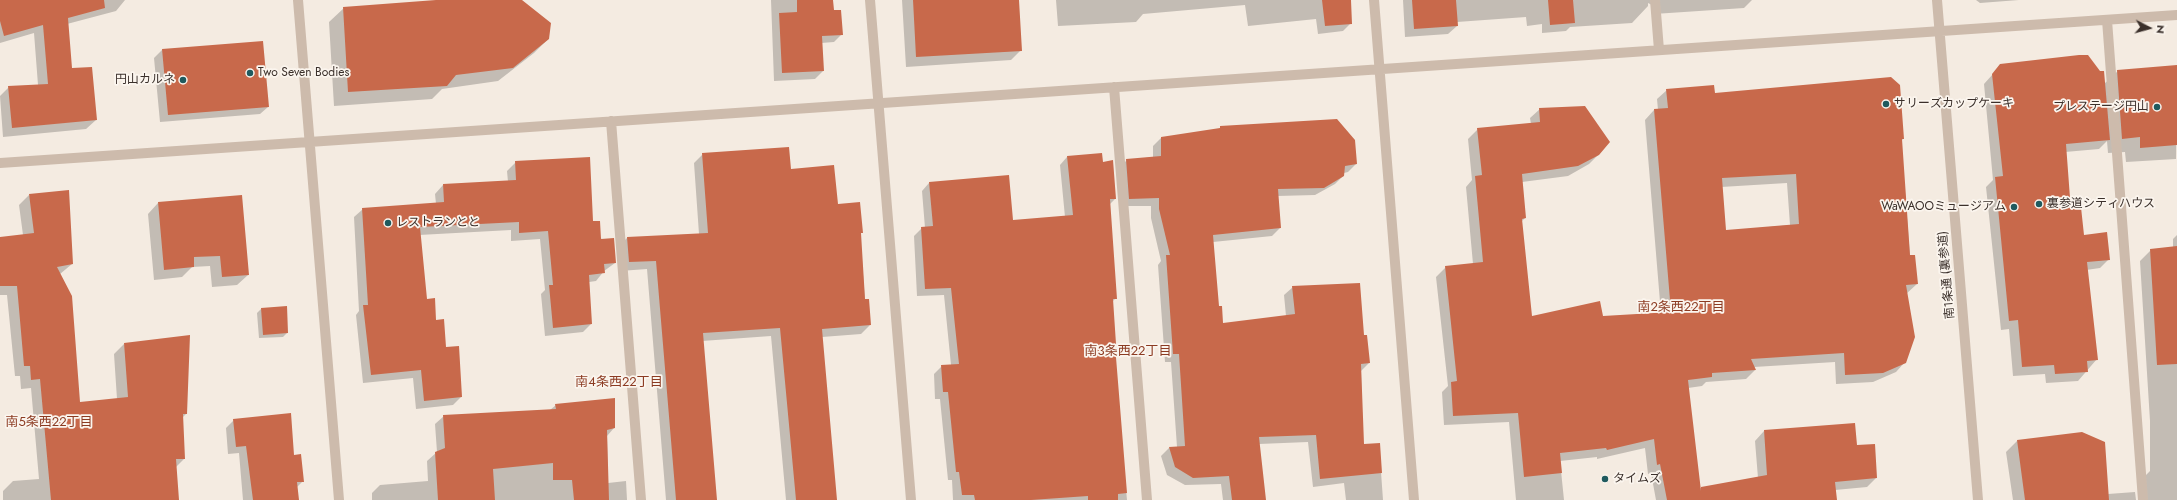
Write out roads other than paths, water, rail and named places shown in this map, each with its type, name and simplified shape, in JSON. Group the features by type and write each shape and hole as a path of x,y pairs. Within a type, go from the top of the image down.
{"street":[{"path":"298,0 339,500"},
{"path":"870,0 911,500"},
{"path":"1374,0 1414,500"},
{"path":"1655,0 1659,50"},
{"name":"南1条通 (裏参道)","path":"1937,0 1978,500"},
{"path":"0,163 2177,15"},
{"path":"2107,20 2143,500"},
{"path":"1114,87 1147,500"},
{"path":"611,121 641,500"}],"place":[{"name":"Two Seven Bodies","path":"250,73"},
{"name":"円山カルネ","path":"183,80"},
{"name":"サリーズカップケーキ","path":"1886,104"},
{"name":"プレステージ円山","path":"2157,107"},
{"name":"裏参道シティハウス","path":"2039,204"},
{"name":"WaWAOOミュージアム","path":"2014,207"},
{"name":"レストランとと","path":"388,223"},
{"name":"タイムズ","path":"1605,479"}],"district":[{"name":"南2条西22丁目","path":"1681,308"},
{"name":"南3条西22丁目","path":"1128,352"},
{"name":"南4条西22丁目","path":"619,383"},
{"name":"南5条西22丁目","path":"49,423"}]}
